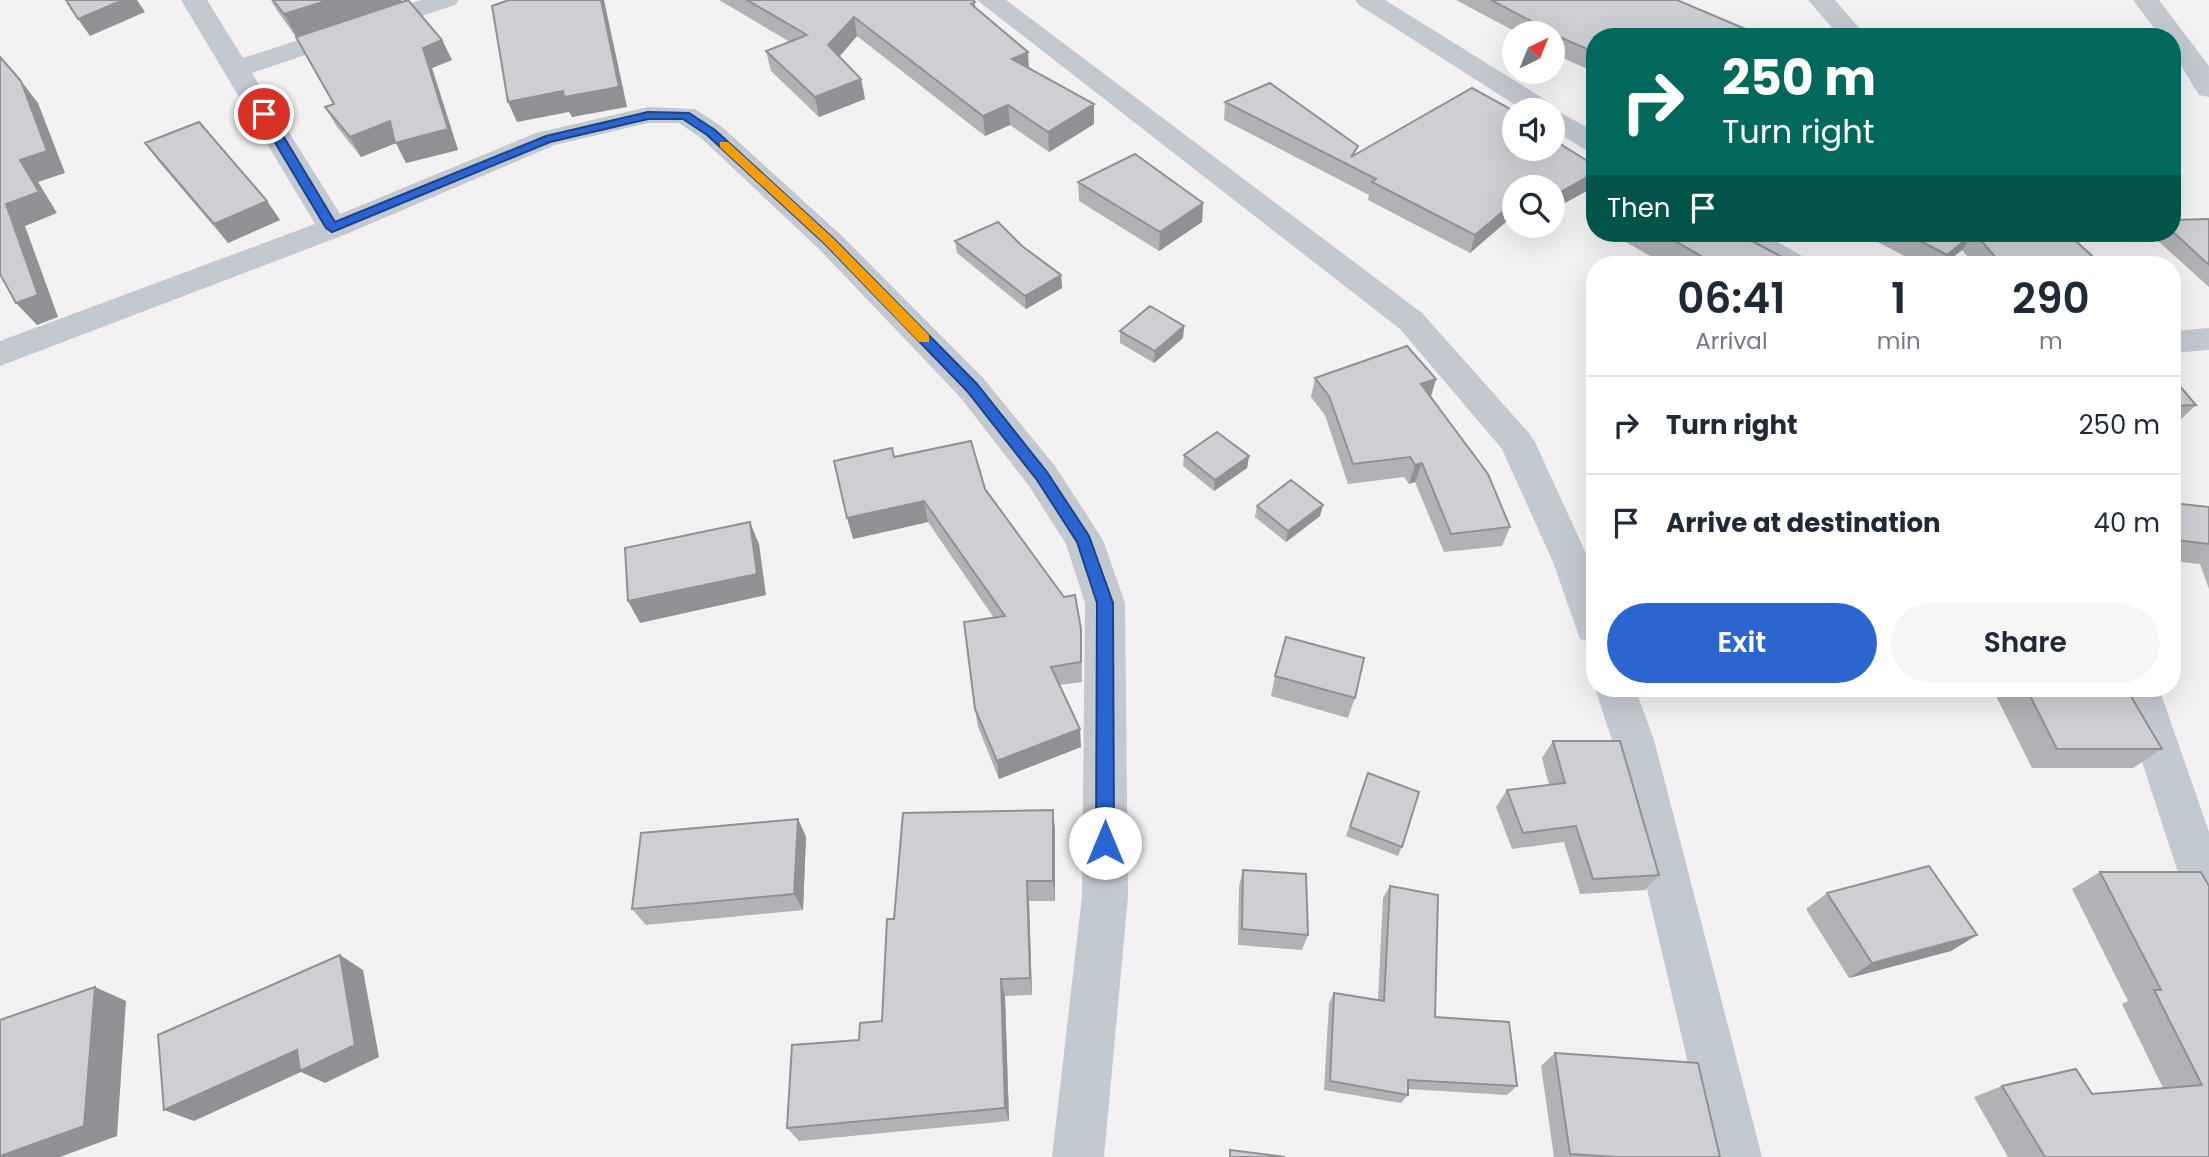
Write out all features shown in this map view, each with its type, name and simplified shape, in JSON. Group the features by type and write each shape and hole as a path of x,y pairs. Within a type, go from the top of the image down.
{"street":[{"path":"194,0 332,228"},
{"path":"236,69 446,0"},
{"path":"990,0 1411,321 1517,442 1572,562 1586,603"},
{"path":"1368,0 1523,98"},
{"path":"1821,0 1846,28"},
{"path":"2146,0 2168,28"},
{"path":"2181,45 2209,89"},
{"path":"0,354 332,228 546,139 648,115 685,115 711,132 830,242 972,388 1042,476 1084,540 1105,603 1105,896 1078,1157"},
{"path":"1565,125 1586,138"},
{"path":"1755,242 1779,256"},
{"path":"2181,341 2209,339"},
{"path":"1618,697 1633,740 1736,1157"},
{"path":"2141,697 2209,897"}],"building":[{"path":"66,0 123,0 78,19"},
{"path":"273,0 329,0 284,14"},
{"path":"408,0 442,40 423,48 448,129 395,143 390,121 350,137 325,107 334,104 296,37"},
{"path":"509,0 601,0 619,87 564,97 563,91 508,102 492,6"},
{"path":"747,0 973,0 975,2 971,4 1028,52 1012,59 1094,104 1048,132 1008,105 983,116 854,17 828,45 861,79 815,97 766,51 807,35"},
{"path":"1491,0 1677,0 1743,28 1586,28 1586,49 1565,39 1565,21 1531,21"},
{"path":"0,57 21,81 47,151 20,160 39,192 6,204 38,295 16,303 0,274"},
{"path":"1270,83 1358,146 1351,157 1472,88 1502,104 1502,161 1565,161 1565,147 1586,160 1586,178 1565,189 1565,175 1502,175 1502,212 1475,235 1372,182 1376,179 1225,102"},
{"path":"199,122 267,201 214,224 145,143"},
{"path":"1135,154 1203,203 1160,232 1078,182"},
{"path":"2209,219 2209,265 2181,239 2181,220"},
{"path":"998,222 1022,246 1061,275 1025,296 955,241"},
{"path":"1677,242 1754,242 1780,256 1701,256"},
{"path":"1922,242 1963,242 1947,255"},
{"path":"1983,242 2077,242 2092,256 1994,256"},
{"path":"1150,306 1184,326 1155,351 1120,331"},
{"path":"1407,346 1436,379 1421,384 1488,474 1510,527 1451,534 1422,463 1415,465 1410,457 1353,464 1329,396 1315,378"},
{"path":"2181,388 2196,405 2181,406"},
{"path":"1217,432 1249,456 1215,480 1184,455"},
{"path":"971,441 985,489 1064,597 1075,595 1081,629 1081,662 1051,667 1080,729 997,761 975,709 964,622 1005,616 924,501 847,518 834,461 892,448 894,457"},
{"path":"1291,480 1323,505 1288,531 1257,506"},
{"path":"2181,504 2209,507 2209,544 2181,540"},
{"path":"750,522 757,574 628,601 625,548"},
{"path":"1286,637 1364,658 1355,698 1275,676"},
{"path":"2031,697 2131,697 2162,749 2057,749"},
{"path":"1553,741 1620,741 1659,875 1593,879 1576,826 1523,833 1507,790 1565,783"},
{"path":"1368,773 1419,792 1402,847 1350,827"},
{"path":"1053,810 1053,881 1027,881 1030,978 1001,979 1005,1108 787,1128 792,1045 859,1040 860,1023 882,1021 887,919 894,919 903,813"},
{"path":"798,819 794,894 632,909 641,833"},
{"path":"1929,866 1977,935 1872,963 1827,893"},
{"path":"1243,870 1306,874 1308,935 1242,929"},
{"path":"2100,872 2201,872 2209,886 2209,1157 2045,1157 2002,1086 2076,1069 2092,1094 2202,1085 2154,990 2161,990"},
{"path":"1390,886 1438,895 1435,1017 1509,1022 1517,1086 1408,1080 1408,1095 1330,1081 1334,993 1384,1001"},
{"path":"340,955 355,1045 300,1071 297,1050 164,1110 158,1035"},
{"path":"95,987 84,1126 0,1156 0,1020"},
{"path":"1555,1053 1698,1063 1720,1157 1570,1154"},
{"path":"1230,1150 1285,1157 1230,1157"}],"slow traffic":[{"path":"724,144 830,242 924,339"}],"route":[{"path":"264,114 332,228 546,139 648,115 685,115 711,132 830,242 972,388 1042,476 1084,540 1105,603 1105,843"}]}
